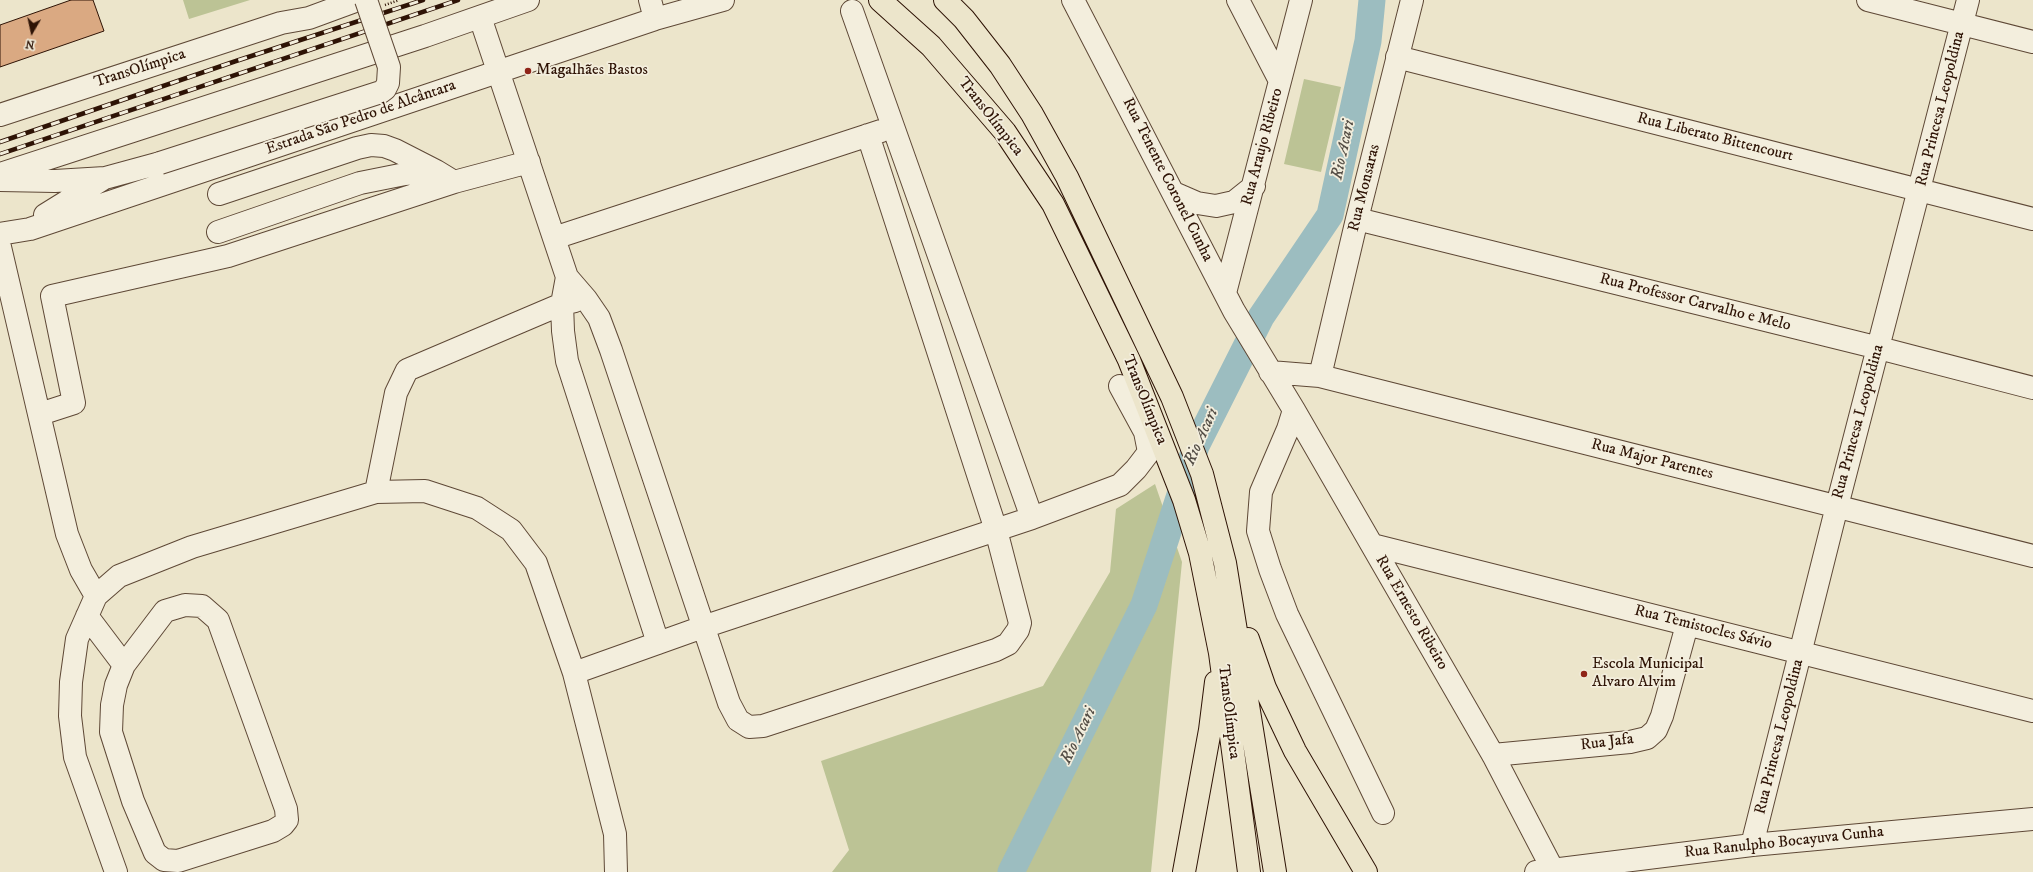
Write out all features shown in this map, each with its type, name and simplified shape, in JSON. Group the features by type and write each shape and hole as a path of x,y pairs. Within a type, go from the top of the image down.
{"highway":[{"name":"TransOlímpica","path":"880,0 931,46 972,91 1005,132 1053,204 1129,360 1184,500 1200,553 1220,653 1248,869"},
{"name":"TransOlímpica","path":"945,0 964,20 1000,65 1032,114 1067,177 1102,246 1172,397 1202,474 1224,559 1274,867"},
{"path":"1224,559 1241,619 1265,688 1295,751 1366,872"},
{"path":"1184,872 1210,730 1220,653"}],"street":[{"name":"TransOlímpica","path":"281,23 310,0"},
{"name":"TransOlímpica","path":"0,115 281,23 309,18 358,0"},
{"path":"0,174 528,0"},
{"name":"Estrada São Pedro de Alcântara","path":"9,232 498,72 653,9 723,0"},
{"name":"Rua Tenente Coronel Cunha","path":"1073,0 1229,302 1266,365"},
{"path":"1238,0 1280,81"},
{"name":"Rua Araujo Ribeiro","path":"1229,302 1254,186 1301,0"},
{"name":"Rua Monsaras","path":"1320,376 1357,219 1412,0"},
{"path":"1868,0 2033,42"},
{"name":"Rua Princesa Leopoldina","path":"1752,845 1802,652 1837,506 1968,0"},
{"path":"0,180 55,181 105,178 160,163 381,92 385,89 388,83 389,67 376,3"},
{"path":"852,11 1032,518"},
{"path":"480,17 567,277 586,298 599,318 611,350 728,704 738,720 750,726 763,726 996,650 1008,644 1018,630 1020,623 996,530 868,135"},
{"name":"Rua Liberato Bittencourt","path":"1397,57 2033,219"},
{"path":"554,238 894,127"},
{"path":"219,194 357,148 371,145 384,146 395,150 445,176"},
{"path":"40,414 74,403 52,296 228,256 445,176 529,162"},
{"path":"218,232 360,183 405,174 445,176"},
{"path":"9,232 105,178"},
{"path":"1174,193 1197,203 1216,206 1234,202 1254,186"},
{"name":"Rua Professor Carvalho e Melo","path":"1357,219 1879,348 2033,388"},
{"path":"0,247 67,534 81,570 96,596"},
{"path":"567,277 562,304 563,331 567,361 658,643"},
{"path":"376,492 396,393 407,370 562,304 586,298"},
{"path":"933,335 964,323"},
{"name":"Rua Major Parentes","path":"1266,365 1320,376 2033,556"},
{"name":"Rua Ernesto Ribeiro","path":"1266,365 1294,410 1493,756 1545,871"},
{"path":"574,673 658,643 1032,518 1120,485 1136,469 1148,452 1145,432 1120,386"},
{"path":"1294,410 1288,429 1261,492 1258,531 1270,569 1287,614 1383,813"},
{"path":"116,872 76,757 70,716 71,682 77,639 96,596 119,576 192,547 376,492 425,491 477,508 511,530 536,563 574,673 615,834 616,872"},
{"name":"Rua Temistocles Sávio","path":"1372,545 2033,711"},
{"path":"185,605 202,606 218,620 286,809 286,820 283,825 273,831 178,861 164,860 155,853 133,801 111,732 112,705 116,685 124,665 165,611 185,605"},
{"path":"87,616 124,665"},
{"name":"Rua Jafa","path":"1493,756 1630,742 1647,738 1656,730 1662,716 1687,625"},
{"name":"Rua Ranulpho Bocayuva Cunha","path":"1545,871 1752,845 2033,819"}],"path":[{"path":"376,3 399,0"}],"green space":[{"path":"183,0 250,0 189,19"},
{"path":"1304,79 1341,87 1321,172 1284,164"},
{"path":"1155,484 1182,562 1151,872 832,872 849,850 821,761 1043,686 1110,572 1116,509"}],"building":[{"path":"71,0 93,0 104,31 0,67 0,25"}],"waterway":[{"name":"Rio Acari","path":"1011,872 1144,605 1196,446 1261,317 1330,215 1368,41 1372,0"}],"railway":[{"path":"0,142 236,61 423,0"},
{"path":"0,154 458,0"}],"place":[{"name":"Magalhães Bastos","path":"528,71"},
{"name":"Escola Municipal Alvaro Alvim","path":"1584,674"}]}
